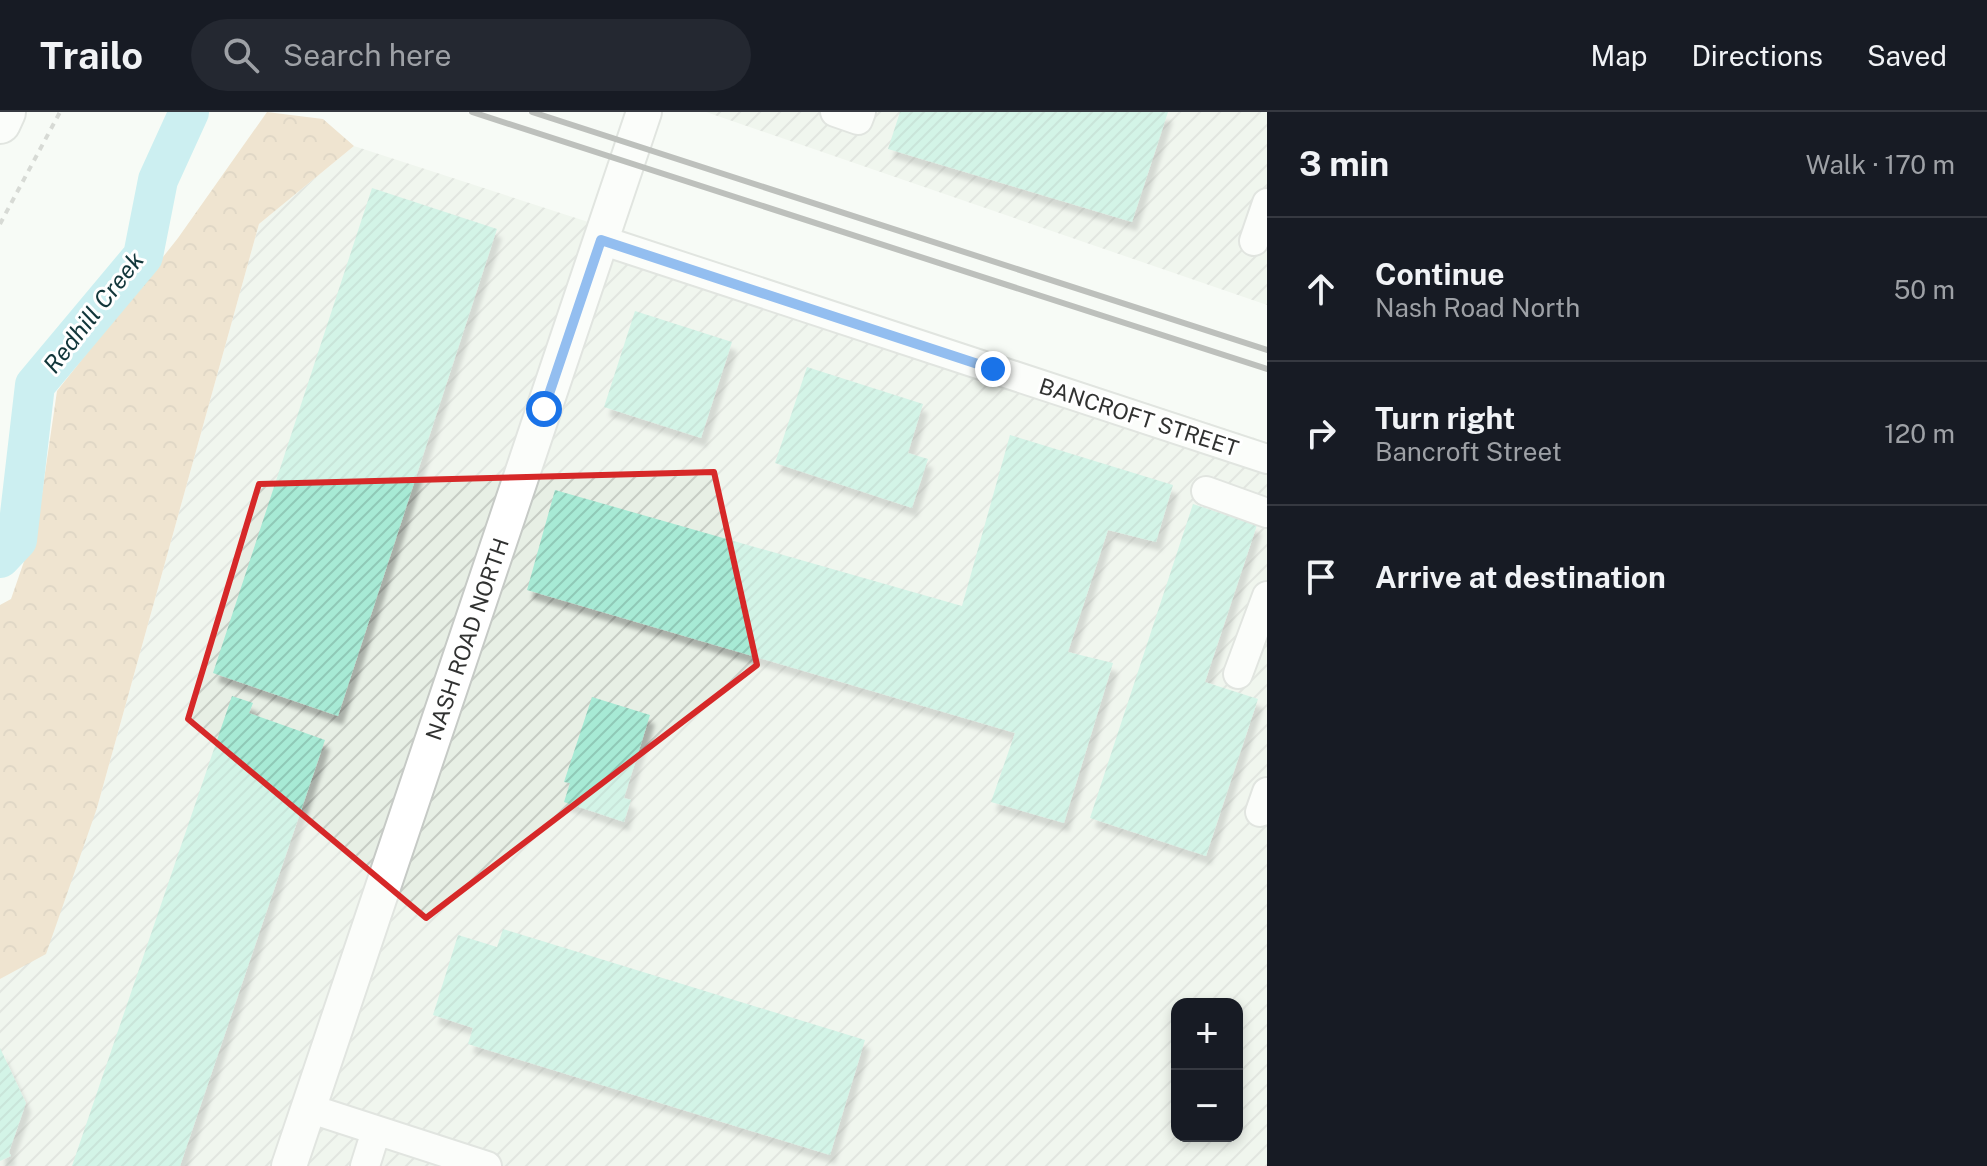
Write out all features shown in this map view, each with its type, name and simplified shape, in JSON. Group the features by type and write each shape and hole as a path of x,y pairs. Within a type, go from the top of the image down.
{"highway":[{"path":"0,123 5,112"}],"main road":[{"name":"NASH ROAD NORTH","path":"289,1166 644,112"}],"street":[{"path":"835,112 858,120 861,112"},
{"path":"1254,241 1267,203"},
{"name":"BANCROFT STREET","path":"601,240 1267,459"},
{"path":"1206,491 1267,513"},
{"path":"1238,674 1267,596"},
{"path":"308,1108 487,1166"},
{"path":"365,1166 376,1131"}],"path":[{"path":"0,224 60,112"}],"highlighted area":[{"path":"714,472 757,665 426,918 188,719 259,484"}],"shaded area":[{"path":"706,112 1267,112 1267,305"},
{"path":"354,146 1267,442 1267,1166 0,1166 0,979 97,808 259,224"}],"green space":[{"path":"267,112 323,119 354,146 259,224 97,808 46,954 0,979 0,605 11,599 38,521 57,391 178,238"}],"building":[{"path":"900,112 1168,112 1132,222 888,149"},
{"path":"372,188 497,229 338,716 213,673"},
{"path":"635,311 732,342 701,438 604,407"},
{"path":"807,367 923,404 908,453 928,459 912,508 775,463"},
{"path":"1010,435 1173,485 1156,542 1108,530 1068,652 1113,663 1064,823 991,802 1015,733 527,590 555,490 962,606"},
{"path":"1193,504 1257,525 1205,682 1258,699 1206,856 1090,818"},
{"path":"232,696 253,703 249,713 325,740 180,1166 72,1166"},
{"path":"592,697 650,715 624,798 631,800 624,822 564,802 570,783 564,782"},
{"path":"503,929 865,1040 830,1155 468,1044 473,1028 433,1015 458,935 497,947"},
{"path":"0,1048 26,1103 9,1152 11,1156 0,1161"}],"waterway":[{"name":"Redhill Creek","path":"0,558 17,540 35,385 143,256 158,180 189,112"}],"railway":[{"path":"472,112 1267,369"},
{"path":"532,112 1267,350"}],"route":[{"path":"544,409 601,240 993,369"}]}
